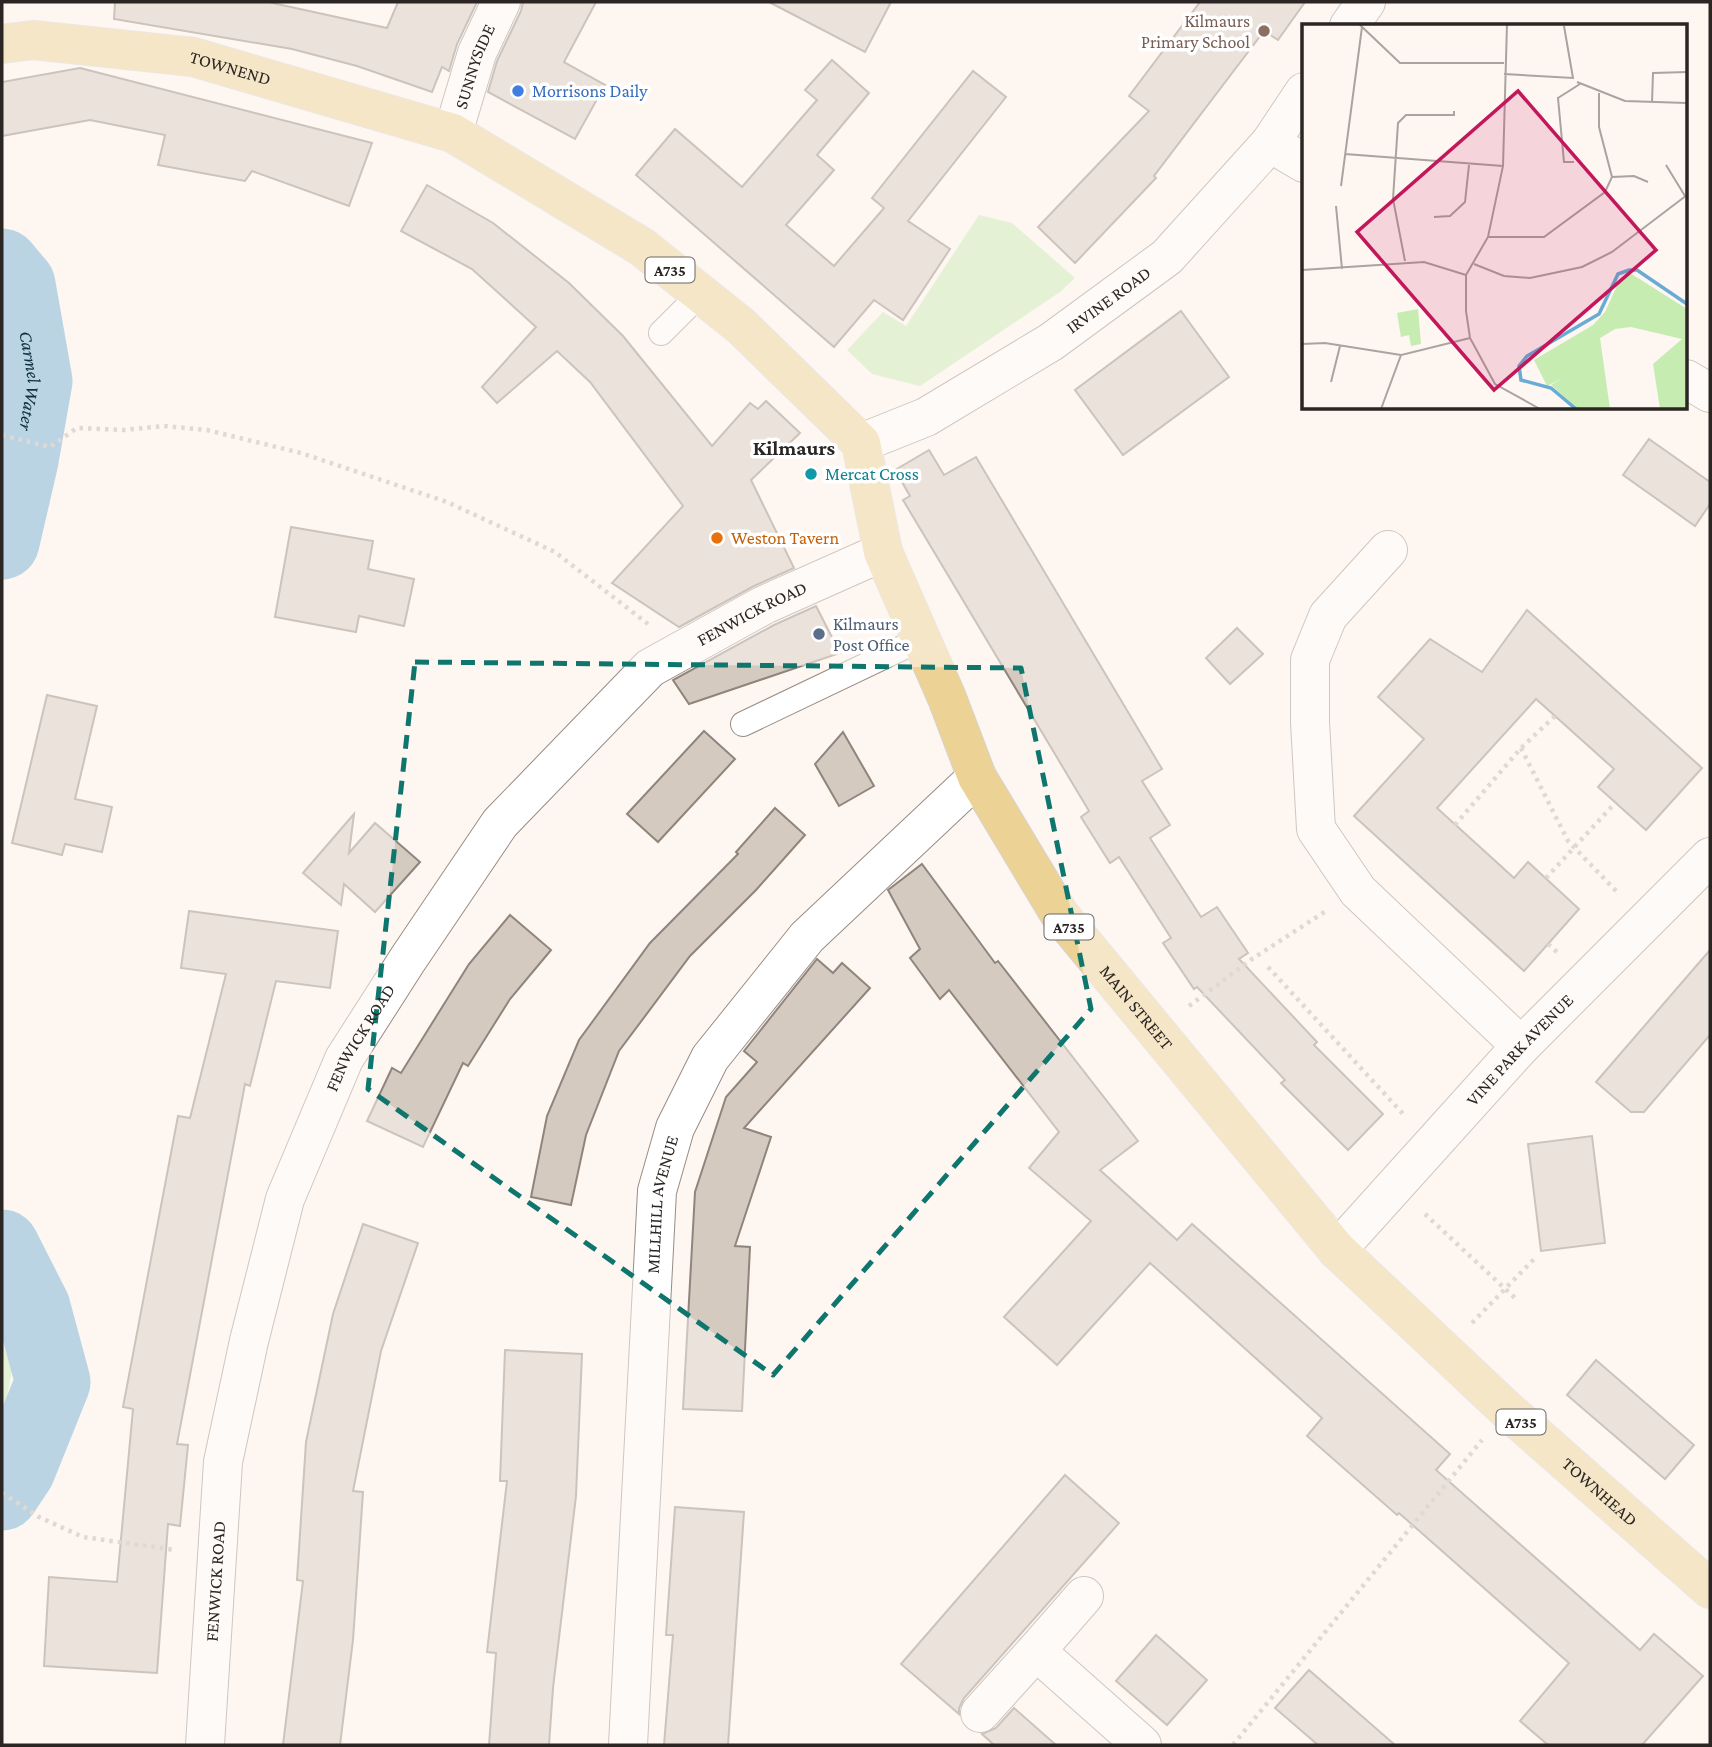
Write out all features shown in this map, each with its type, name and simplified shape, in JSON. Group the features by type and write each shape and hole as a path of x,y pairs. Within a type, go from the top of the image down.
{"main road":[{"name":"TOWNEND","path":"2,44 33,40 193,57 453,133"},
{"name":"A735","path":"453,133 642,247 741,326 861,443 883,552"},
{"name":"MAIN STREET","path":"883,552 947,698 977,777 1059,915 1337,1250"},
{"name":"TOWNHEAD","path":"1337,1250 1507,1410 1710,1589"}],"street":[{"name":"SUNNYSIDE","path":"453,133 477,53 501,2"},
{"path":"1350,24 1366,2"},
{"name":"IRVINE ROAD","path":"861,443 926,417 1051,342 1167,257 1270,143 1302,95"},
{"path":"1270,143 1302,162"},
{"path":"1688,380 1710,393"},
{"path":"1388,550 1328,617 1310,660 1310,722 1316,829 1358,891 1521,1046"},
{"name":"FENWICK ROAD","path":"205,1745 223,1462 252,1328 285,1199 344,1059 500,823 650,668 764,605 883,552"},
{"name":"MILLHILL AVENUE","path":"628,1745 657,1191 675,1128 710,1058 807,937 977,777"},
{"name":"VINE PARK AVENUE","path":"1337,1250 1521,1046 1710,857"},
{"path":"979,1713 1084,1596"},
{"path":"1035,1651 1142,1745"}],"lane":[{"path":"662,333 700,294"},
{"path":"743,724 921,639"}],"path":[{"path":"2,435 50,447 77,428 124,430 164,426 207,430 301,453 447,502 555,552 682,650"},
{"path":"1455,825 1521,748 1555,716"},
{"path":"1521,748 1568,841 1619,894"},
{"path":"1546,878 1615,803"},
{"path":"1155,1032 1252,959 1358,891"},
{"path":"1268,967 1431,1146"},
{"path":"1395,1185 1516,1299"},
{"path":"1446,1352 1536,1257"},
{"path":"1233,1745 1507,1410"},
{"path":"2,1493 39,1517 83,1538 218,1556"}],"highlighted area":[{"path":"415,662 1021,668 1091,1009 773,1375 368,1089"}],"green space":[{"path":"979,215 1012,223 1075,278 1060,292 920,386 872,374 847,350 883,312 906,326"},
{"path":"2,1341 12,1370 2,1425"}],"building":[{"path":"115,2 268,2 387,28 398,2 477,2 457,44 449,71 442,67 432,92 357,66 292,49 114,19"},
{"path":"523,2 596,2 564,62 605,85 575,139 488,92 497,61"},
{"path":"769,2 891,2 865,52"},
{"path":"1200,2 1305,2 1278,40 1264,31 1154,176 1156,178 1075,263 1038,227 1149,111 1129,96"},
{"path":"832,60 869,93 817,155 834,170 786,225 834,266 884,208 872,198 973,71 1006,97 908,221 950,249 903,320 874,300 834,347 636,175 675,129 742,187 817,100 805,90"},
{"path":"80,68 372,143 349,206 252,171 245,181 158,165 165,135 90,120 2,136 2,82"},
{"path":"427,185 493,223 569,283 623,336 712,446 750,403 758,409 766,401 800,433 751,480 794,568 754,586 679,627 612,583 683,506 590,382 557,351 497,403 482,387 536,327 472,269 401,231"},
{"path":"1181,311 1229,377 1123,455 1075,390"},
{"path":"1649,439 1710,482 1710,504 1695,526 1623,475"},
{"path":"929,450 944,475 976,457 1162,769 1142,781 1170,825 1150,838 1201,917 1217,907 1248,953 1239,959 1317,1042 1314,1045 1383,1114 1348,1150 1281,1083 1285,1080 1197,987 1194,989 1163,943 1171,938 1119,857 1110,863 1081,817 1089,811 903,500 910,496 895,470"},
{"path":"291,527 373,541 368,569 414,579 404,626 359,616 356,632 275,617"},
{"path":"816,606 840,653 689,704 673,680 774,625"},
{"path":"1527,610 1702,768 1646,830 1598,787 1614,769 1536,699 1437,808 1514,878 1528,862 1579,909 1524,971 1354,816 1424,739 1378,697 1430,639 1482,672"},
{"path":"1237,628 1263,654 1230,684 1206,658"},
{"path":"47,695 97,706 75,799 112,807 102,852 65,844 62,855 12,843"},
{"path":"704,731 735,759 658,842 627,814"},
{"path":"843,732 874,786 839,806 815,764"},
{"path":"775,808 805,835 756,890 690,956 619,1051 586,1135 571,1205 531,1197 547,1116 579,1040 650,943 738,854 736,852"},
{"path":"354,814 349,853 375,823 420,862 375,912 344,884 341,905 303,873"},
{"path":"922,864 995,963 998,961 1138,1141 1100,1170 1177,1240 1192,1224 1450,1454 1436,1470 1640,1650 1654,1634 1703,1676 1642,1745 1548,1745 1520,1721 1569,1663 1307,1436 1322,1418 1150,1263 1057,1365 1004,1317 1091,1221 1029,1168 1059,1132 949,990 940,999 910,958 920,949 888,890"},
{"path":"189,911 338,931 330,988 276,981 250,1086 245,1084 177,1444 188,1445 180,1526 168,1524 157,1673 44,1666 49,1577 117,1582 133,1409 123,1407 178,1116 190,1118 226,974 181,968"},
{"path":"510,915 551,950 510,999 468,1066 463,1063 423,1147 367,1121 392,1068 401,1073 469,964"},
{"path":"1710,950 1710,1035 1644,1112 1631,1112 1596,1082"},
{"path":"817,959 833,973 842,963 870,988 744,1128 771,1137 735,1246 750,1247 742,1411 683,1409 695,1192 726,1097 757,1062 744,1051"},
{"path":"1592,1136 1605,1243 1541,1251 1528,1144"},
{"path":"363,1224 418,1243 381,1351 353,1491 363,1492 353,1640 340,1745 283,1745 303,1581 297,1580 306,1442 333,1314"},
{"path":"505,1350 582,1354 576,1496 553,1688 549,1745 489,1745 496,1653 487,1652 507,1481 500,1481"},
{"path":"1596,1360 1694,1445 1665,1479 1567,1395"},
{"path":"1065,1475 1119,1523 964,1698 959,1714 901,1664"},
{"path":"675,1507 744,1512 728,1745 664,1745 673,1635 666,1635"},
{"path":"1156,1635 1207,1680 1167,1725 1116,1681"},
{"path":"1309,1670 1395,1745 1318,1745 1275,1708"},
{"path":"1014,1708 1056,1745 994,1745 982,1734 996,1728"}],"waterway":[{"name":"Carmel Water","path":"2,266 18,285 35,381 21,460 2,542"},
{"name":"Carmel Water","path":"2,1247 33,1308 53,1382 18,1469 2,1493"}],"place":[{"name":"Kilmaurs Primary School","path":"1264,31"},
{"name":"Morrisons Daily","path":"518,91"},
{"name":"Mercat Cross","path":"811,474"},
{"name":"Weston Tavern","path":"717,538"},
{"name":"Kilmaurs Post Office","path":"819,634"}],"district":[{"name":"Kilmaurs","path":"794,448"}]}
